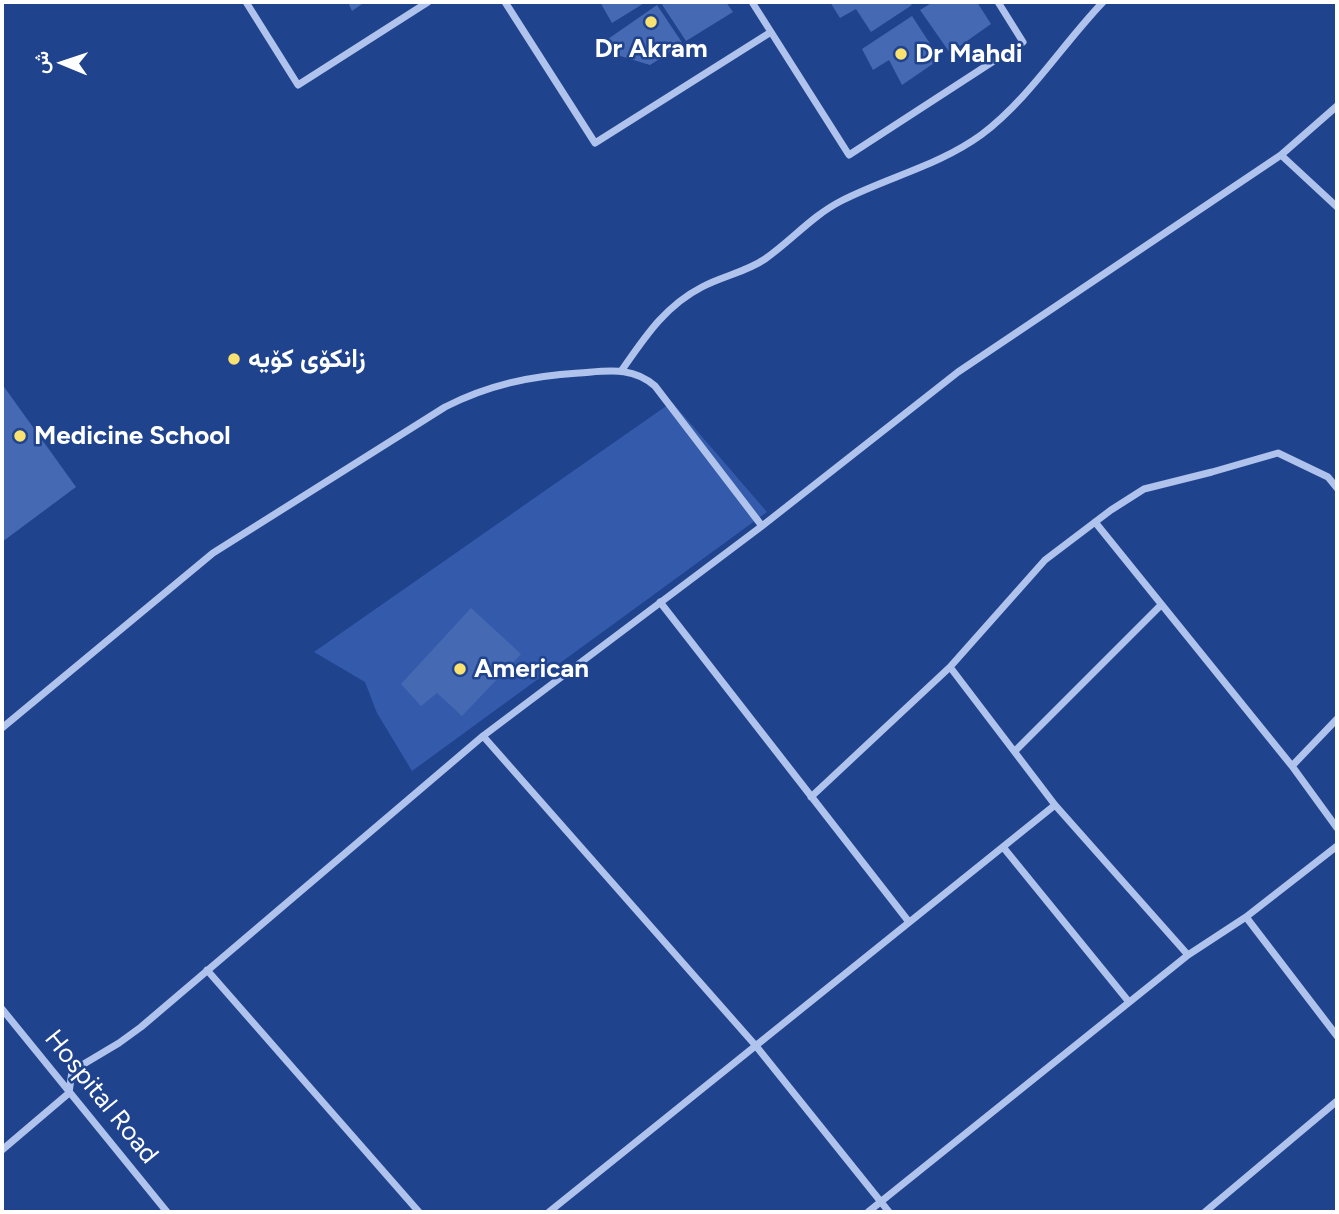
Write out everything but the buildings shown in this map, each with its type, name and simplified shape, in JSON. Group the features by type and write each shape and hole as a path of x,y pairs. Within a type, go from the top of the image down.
{"street":[{"path":"246,2 298,85 428,2"},
{"path":"505,2 595,143 771,32"},
{"path":"752,2 849,155 1023,42 998,2"},
{"path":"622,370 656,322 673,305 702,286 765,259 812,219 839,202 867,188 926,167 980,135 1027,93 1102,2"},
{"path":"2,1150 69,1093 72,1072 141,1027 483,736 762,526 958,372 1281,155 1337,106"},
{"path":"1281,155 1337,207"},
{"path":"2,728 213,553 444,407 492,386 517,379 622,370 646,378 655,386 762,526"},
{"path":"811,797 950,667 1045,560 1144,489 1279,453 1328,478 1337,488"},
{"path":"1095,522 1160,606 1292,766 1337,828"},
{"path":"660,602 909,922"},
{"path":"1014,751 1160,606"},
{"path":"950,667 1055,805 1188,955"},
{"path":"1292,766 1337,719"},
{"path":"483,736 756,1046 889,1212"},
{"path":"550,1212 1055,805"},
{"path":"868,1212 1188,955 1246,917 1337,846"},
{"path":"1003,847 1129,1002"},
{"path":"1246,917 1337,1036"},
{"path":"208,970 418,1212"},
{"name":"Hospital Road","path":"2,1009 167,1212"},
{"path":"1205,1212 1337,1101"}],"shaded area":[{"path":"672,402 767,512 412,771 377,713 365,682 314,652"}],"place":[{"name":"Dr Akram","path":"651,22"},
{"name":"Dr Mahdi","path":"901,54"},
{"name":"زانکۆی کۆیە","path":"234,359"},
{"name":"Medicine School","path":"20,436"},
{"name":"American","path":"460,669"}]}
